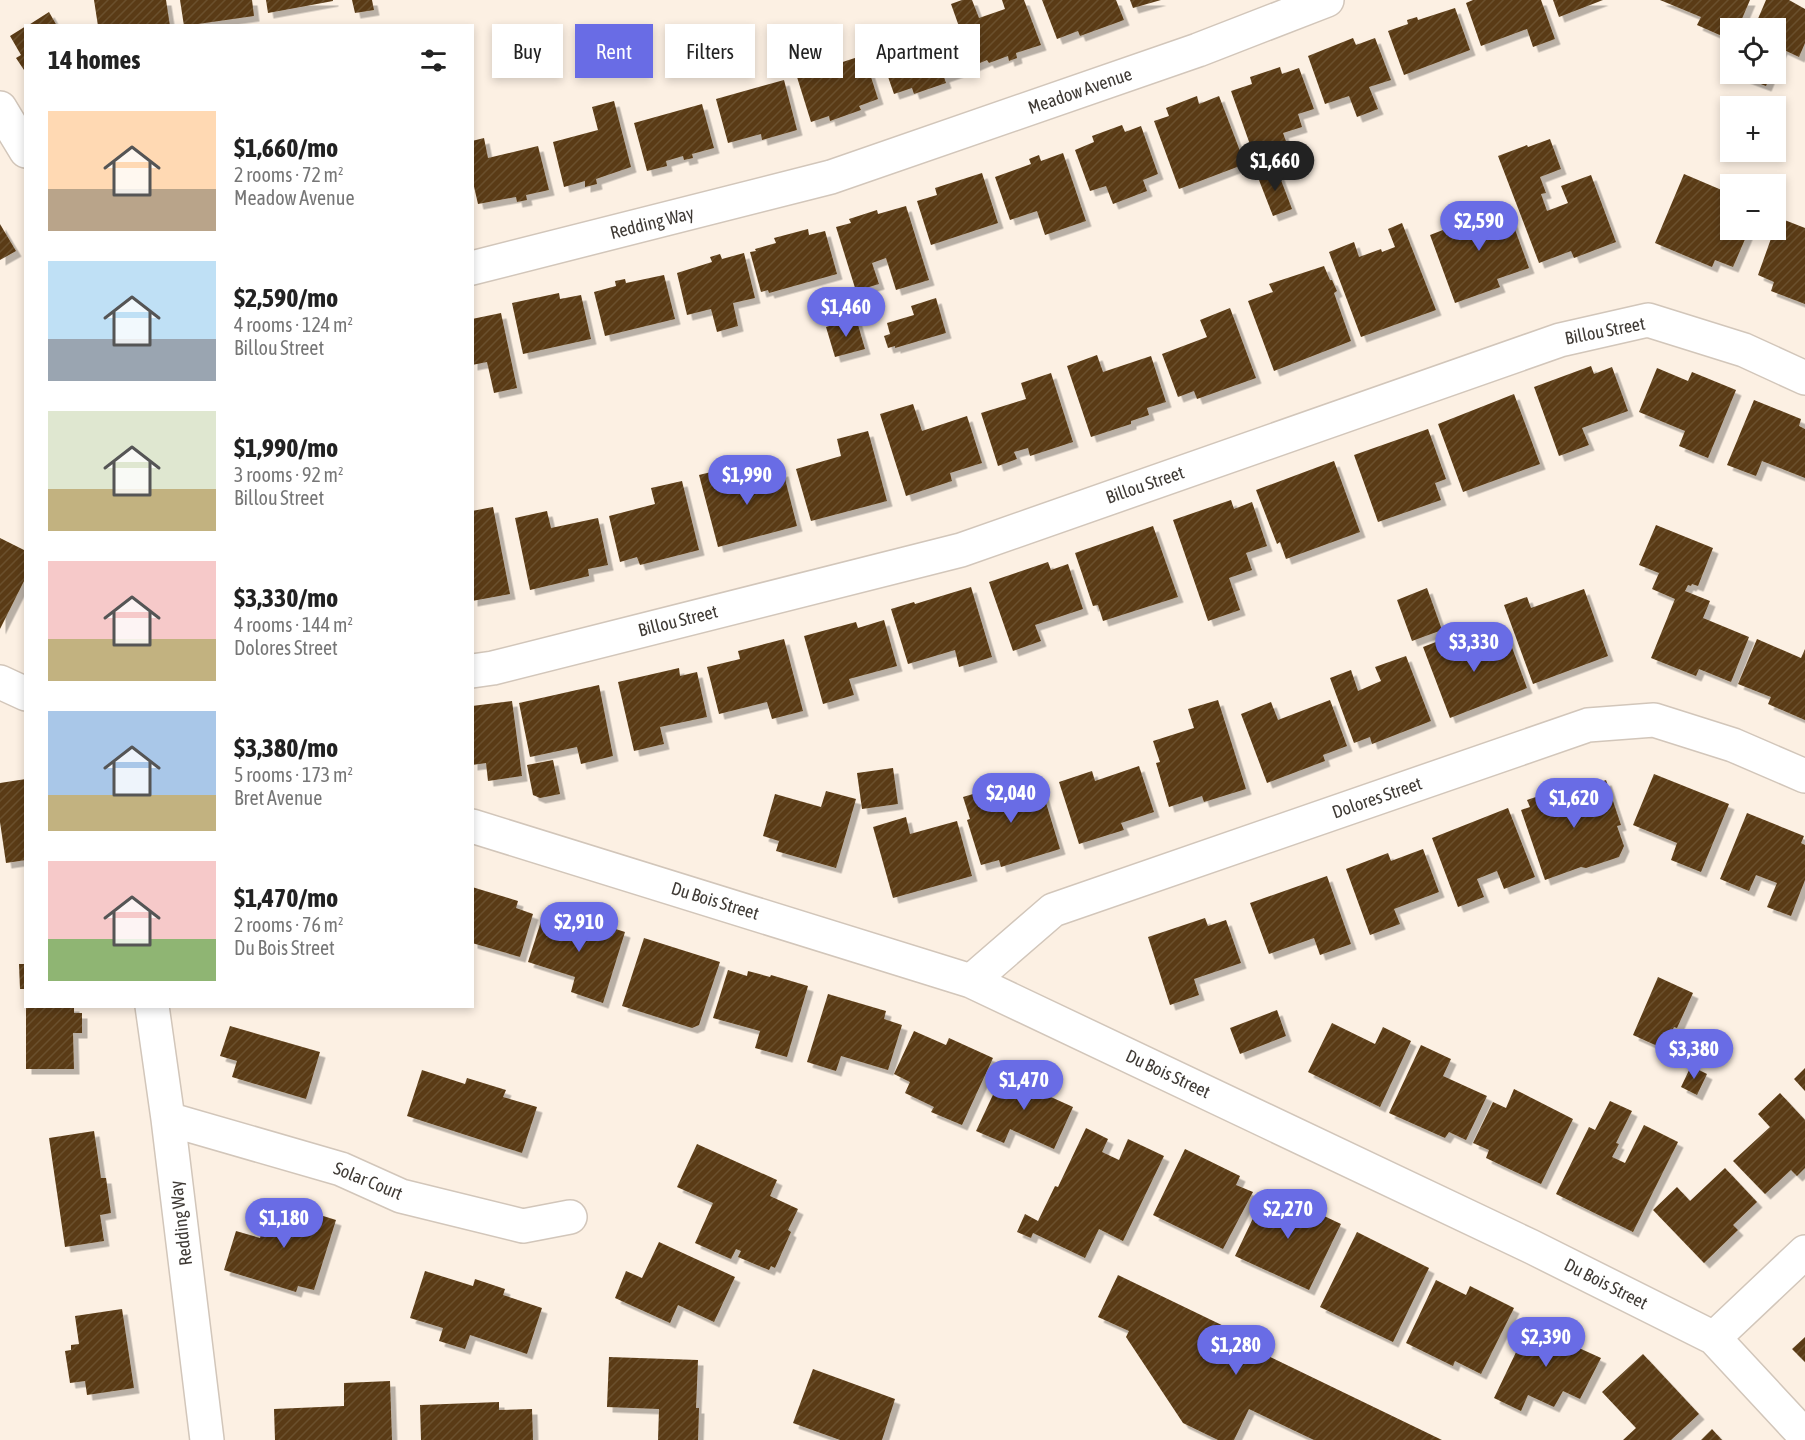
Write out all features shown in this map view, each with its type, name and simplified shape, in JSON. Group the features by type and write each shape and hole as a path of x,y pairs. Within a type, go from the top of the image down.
{"street":[{"name":"Meadow Avenue","path":"831,177 1198,50 1327,0"},
{"path":"0,108 24,148"},
{"name":"Redding Way","path":"474,267 831,177"},
{"name":"Billou Street","path":"474,670 493,668 961,550 1560,340 1648,320 1744,351 1805,378"},
{"path":"0,682 24,693"},
{"name":"Dolores Street","path":"971,981 1053,910 1588,725 1654,720 1733,745 1805,777"},
{"name":"Du Bois Street","path":"474,827 971,981 1530,1246 1714,1338 1805,1436"},
{"name":"Redding Way","path":"152,1008 207,1440"},
{"name":"Solar Court","path":"168,1119 341,1169 401,1196 523,1226 570,1217"},
{"path":"1714,1338 1805,1252"}],"building":[{"path":"94,0 166,0 170,24 98,24"},
{"path":"180,0 252,0 254,16 184,24"},
{"path":"266,0 333,0 333,1 268,13"},
{"path":"352,0 372,0 374,10 355,13"},
{"path":"962,0 972,0 979,18 1005,9 1002,0 1024,0 1041,45 1016,53 1017,58 1009,61 1008,56 989,63 987,60 980,63 980,24 958,24 951,4"},
{"path":"1042,0 1116,0 1124,20 1080,36 1078,31 1057,39"},
{"path":"1130,0 1161,0 1133,8"},
{"path":"1473,0 1541,0 1555,39 1533,47 1527,29 1481,46 1466,3"},
{"path":"1553,0 1603,0 1559,17"},
{"path":"1660,0 1750,0 1742,18 1720,18 1720,35 1697,25 1701,17"},
{"path":"1766,0 1789,0 1805,9 1805,43 1799,57 1786,51 1786,18 1758,18"},
{"path":"1455,8 1470,50 1404,75 1388,31 1408,24 1407,20 1417,17 1418,20"},
{"path":"49,12 56,24 30,24"},
{"path":"24,27 24,70 16,58 21,55 10,36"},
{"path":"1353,38 1356,45 1375,38 1391,80 1369,87 1378,109 1357,117 1349,96 1325,104 1308,56"},
{"path":"855,58 855,78 871,78 878,99 859,106 861,110 830,121 829,116 811,122 797,78 843,78 843,62"},
{"path":"1280,67 1282,74 1299,68 1314,109 1298,114 1302,127 1283,133 1291,155 1258,167 1231,91 1252,84 1250,77"},
{"path":"888,78 944,78 946,83 914,94 912,88 894,94"},
{"path":"784,80 797,130 762,140 761,134 728,143 716,99"},
{"path":"1197,96 1199,104 1219,96 1245,164 1179,189 1154,121 1169,116 1166,108"},
{"path":"614,101 631,167 596,179 597,184 585,187 585,181 564,187 553,142 598,130 592,107"},
{"path":"702,104 714,148 692,154 693,158 684,160 683,156 666,161 667,166 647,171 634,123"},
{"path":"1122,125 1125,132 1141,126 1158,174 1143,180 1147,191 1113,204 1106,186 1090,191 1075,150 1094,142 1092,136"},
{"path":"484,138 488,158 538,146 549,190 526,195 527,200 517,202 516,197 478,204 474,187 474,140"},
{"path":"1550,139 1561,169 1540,177 1546,193 1541,194 1547,211 1568,203 1561,186 1591,175 1616,242 1574,258 1571,251 1539,263 1498,156"},
{"path":"1063,153 1086,221 1045,235 1037,211 1010,220 995,177 1031,164 1029,159 1039,155 1041,161"},
{"path":"1276,167 1292,209 1273,216 1257,175"},
{"path":"982,173 998,223 931,245 917,201 937,195 935,188"},
{"path":"1684,174 1720,189 1720,240 1745,240 1733,267 1715,260 1712,267 1655,243"},
{"path":"1505,202 1529,268 1497,279 1500,287 1455,303 1430,235 1456,225 1455,221"},
{"path":"906,206 929,280 896,290 886,258 872,263 879,284 856,291 836,227 851,223 849,219 877,210 878,214"},
{"path":"1786,221 1805,228 1805,304 1771,291 1774,282 1758,275 1770,240 1786,240"},
{"path":"1402,223 1436,310 1361,337 1329,252 1354,242 1359,257 1381,249 1382,252 1395,247 1388,229"},
{"path":"0,224 16,251 0,260"},
{"path":"808,229 809,235 825,231 837,274 769,293 768,290 761,292 750,252 776,243 774,238"},
{"path":"744,253 755,298 733,303 738,326 717,332 711,309 687,315 677,273 712,262 710,257 720,254 722,259"},
{"path":"1324,266 1337,291 1334,293 1351,341 1274,371 1248,301 1273,292 1269,284"},
{"path":"664,275 675,319 605,336 594,292 616,286 615,281 625,279 626,283"},
{"path":"559,293 560,299 581,295 591,339 523,354 512,303"},
{"path":"936,298 946,333 888,348 884,336 890,334 887,323 914,315 911,306"},
{"path":"1230,308 1256,378 1197,399 1194,391 1178,397 1162,354 1207,337 1200,320"},
{"path":"501,313 517,388 494,393 487,362 474,365 474,319"},
{"path":"856,318 865,349 835,357 826,327"},
{"path":"1097,355 1103,372 1151,356 1166,402 1147,408 1149,415 1131,421 1131,424 1091,437 1067,366"},
{"path":"1591,366 1594,374 1612,367 1628,411 1582,428 1589,445 1559,456 1534,387"},
{"path":"1657,368 1688,381 1692,372 1736,390 1708,458 1679,446 1685,431 1639,412"},
{"path":"1051,373 1073,442 1030,456 1028,448 1014,452 1017,459 998,466 981,413 1026,399 1021,383"},
{"path":"1514,394 1540,464 1463,492 1438,424"},
{"path":"1754,400 1801,419 1799,426 1805,429 1805,478 1762,461 1756,476 1727,465"},
{"path":"913,404 922,431 967,416 982,463 950,473 952,481 906,496 880,414"},
{"path":"1428,429 1446,479 1435,483 1441,500 1378,522 1354,455"},
{"path":"868,431 887,501 811,521 796,469 841,456 837,439"},
{"path":"1334,461 1360,532 1286,559 1280,542 1277,544 1256,490"},
{"path":"731,467 736,484 783,471 797,526 718,547 699,475"},
{"path":"682,481 699,550 640,565 637,557 620,562 609,516 655,504 651,488"},
{"path":"1231,500 1234,509 1252,502 1267,546 1246,553 1252,570 1229,578 1240,610 1208,621 1173,520"},
{"path":"493,507 510,594 474,601 474,511"},
{"path":"547,511 551,528 598,518 608,565 588,569 589,576 530,590 515,518"},
{"path":"1656,525 1713,548 1698,586 1688,585 1685,591 1710,601 1703,618 1749,637 1731,682 1699,669 1696,676 1651,658 1675,599 1652,589 1659,573 1639,565"},
{"path":"1153,526 1178,597 1103,621 1098,605 1093,606 1075,553"},
{"path":"0,538 24,550 24,581 0,629"},
{"path":"1048,562 1051,570 1068,564 1083,609 1035,625 1041,641 1013,651 989,582"},
{"path":"971,587 992,657 959,667 955,650 908,664 891,609"},
{"path":"1427,588 1442,630 1412,641 1397,600"},
{"path":"1584,589 1608,656 1533,684 1504,605 1527,597 1531,608"},
{"path":"884,620 897,666 849,679 854,695 823,704 804,636 856,622 858,628"},
{"path":"1507,634 1527,688 1450,718 1423,647 1454,635 1460,652"},
{"path":"784,639 803,711 772,719 767,702 719,714 707,667 740,659 738,651"},
{"path":"1757,639 1801,658 1805,649 1805,720 1768,704 1771,697 1738,684"},
{"path":"1406,656 1431,721 1372,744 1370,737 1354,743 1330,678 1351,670 1358,691 1381,681 1375,667"},
{"path":"679,668 680,676 697,672 707,717 660,727 664,744 634,751 618,682"},
{"path":"599,685 613,756 581,764 577,747 530,757 519,703"},
{"path":"1218,700 1246,789 1204,802 1202,796 1169,807 1156,763 1160,762 1153,741 1194,728 1188,709"},
{"path":"1330,700 1347,746 1323,755 1325,761 1267,783 1241,714 1271,702 1278,720"},
{"path":"512,701 522,776 488,781 486,763 474,765 474,706"},
{"path":"553,760 560,794 540,798 533,795 527,765"},
{"path":"1139,766 1154,812 1121,823 1124,830 1079,844 1059,782 1092,771 1095,781"},
{"path":"893,768 898,804 862,809 857,773"},
{"path":"1654,774 1729,804 1701,872 1671,860 1677,843 1633,825"},
{"path":"24,779 24,860 6,863 0,822 0,783"},
{"path":"1039,780 1060,849 1001,867 999,860 981,865 967,820 970,819 963,797 1010,783 1012,789"},
{"path":"1606,780 1621,825 1617,826 1624,846 1619,857 1545,880 1521,810 1530,807 1527,800 1562,788 1564,795"},
{"path":"826,791 856,799 836,868 776,851 779,841 763,836 775,794 821,807"},
{"path":"1508,808 1535,877 1504,889 1497,871 1477,879 1484,897 1458,907 1432,838"},
{"path":"1747,813 1804,836 1801,843 1805,845 1805,880 1791,916 1767,907 1777,883 1756,875 1749,891 1720,879"},
{"path":"906,817 910,834 957,821 972,876 893,898 873,827"},
{"path":"1423,849 1439,892 1394,909 1400,924 1370,935 1346,869 1388,853 1391,861"},
{"path":"1327,876 1351,944 1320,955 1314,938 1269,954 1250,903"},
{"path":"474,888 518,901 516,908 533,914 520,957 474,944"},
{"path":"543,915 576,925 578,917 625,932 603,1003 571,992 575,977 528,962"},
{"path":"1205,918 1208,926 1226,920 1241,963 1194,979 1199,995 1170,1005 1148,937"},
{"path":"644,938 720,962 699,1025 692,1028 622,1006"},
{"path":"19,964 24,964 24,989 20,989"},
{"path":"728,970 747,976 748,971 770,977 771,975 808,986 787,1057 755,1048 760,1031 713,1018"},
{"path":"1658,977 1693,993 1677,1028 1674,1027 1664,1049 1633,1035"},
{"path":"828,994 886,1011 884,1019 902,1025 888,1070 841,1056 836,1071 807,1062"},
{"path":"26,1008 74,1008 74,1013 82,1013 82,1033 73,1033 74,1069 26,1069"},
{"path":"1277,1010 1286,1036 1240,1054 1230,1028"},
{"path":"1332,1023 1375,1044 1383,1027 1411,1041 1380,1107 1308,1072"},
{"path":"230,1026 320,1052 306,1099 232,1077 237,1061 220,1056"},
{"path":"914,1031 946,1045 949,1038 993,1058 962,1125 931,1112 934,1107 905,1093 910,1082 894,1074"},
{"path":"1421,1045 1451,1059 1443,1076 1487,1096 1466,1140 1449,1132 1445,1138 1389,1113"},
{"path":"1691,1066 1707,1074 1697,1095 1681,1087"},
{"path":"1006,1067 1045,1084 1042,1093 1073,1107 1054,1149 1010,1129 1004,1143 976,1131"},
{"path":"1805,1068 1805,1091 1794,1079"},
{"path":"422,1070 465,1084 467,1078 506,1090 503,1097 537,1107 522,1153 407,1116"},
{"path":"1514,1089 1573,1119 1541,1184 1486,1158 1489,1150 1473,1143 1493,1102 1506,1108"},
{"path":"1780,1093 1805,1120 1805,1168 1797,1176 1791,1170 1765,1194 1733,1161 1770,1127 1758,1114"},
{"path":"1610,1101 1632,1111 1616,1143 1619,1144 1612,1157 1625,1163 1644,1125 1678,1142 1633,1232 1556,1194 1589,1127 1595,1130"},
{"path":"1086,1128 1108,1139 1102,1152 1119,1160 1128,1139 1164,1156 1123,1241 1099,1229 1085,1258 1033,1233 1031,1238 1017,1232 1025,1214 1038,1221 1055,1186 1058,1187"},
{"path":"94,1131 101,1178 106,1178 111,1213 100,1215 104,1241 65,1247 49,1138"},
{"path":"697,1144 777,1180 770,1196 798,1209 788,1230 791,1232 775,1268 771,1266 769,1270 738,1257 741,1251 736,1249 731,1259 695,1243 713,1203 677,1187"},
{"path":"1185,1149 1240,1176 1236,1185 1253,1192 1223,1249 1153,1215"},
{"path":"1725,1168 1757,1202 1733,1225 1738,1230 1704,1263 1653,1210 1677,1187 1690,1201"},
{"path":"1267,1189 1341,1224 1309,1290 1235,1256"},
{"path":"272,1200 336,1220 314,1290 298,1286 296,1292 224,1270 236,1231 260,1238"},
{"path":"1357,1232 1429,1268 1393,1342 1320,1307"},
{"path":"659,1242 735,1277 714,1322 678,1305 670,1323 615,1298 626,1271 642,1278"},
{"path":"425,1271 473,1286 475,1279 505,1289 503,1295 542,1308 527,1354 470,1335 465,1349 439,1341 443,1328 410,1318"},
{"path":"1118,1275 1259,1343 1256,1350 1442,1440 1314,1440 1249,1409 1234,1440 1218,1440 1183,1423 1126,1337 1129,1331 1098,1317"},
{"path":"1436,1280 1466,1295 1470,1286 1514,1308 1481,1374 1455,1361 1453,1366 1406,1343"},
{"path":"122,1309 134,1388 87,1395 85,1381 70,1383 65,1351 71,1350 71,1345 79,1344 75,1316"},
{"path":"1533,1317 1572,1335 1568,1343 1601,1358 1580,1399 1563,1391 1554,1407 1528,1395 1521,1411 1494,1398"},
{"path":"1805,1337 1805,1362 1792,1349"},
{"path":"1643,1354 1699,1414 1671,1440 1623,1440 1636,1428 1602,1392"},
{"path":"609,1357 698,1360 696,1408 699,1408 698,1440 658,1440 659,1409 607,1407"},
{"path":"813,1369 895,1399 882,1440 840,1440 793,1423"},
{"path":"390,1381 392,1440 275,1440 274,1409 344,1406 344,1383"},
{"path":"499,1402 499,1410 532,1409 533,1440 421,1440 420,1405"},
{"path":"1712,1429 1722,1440 1701,1440"}]}
